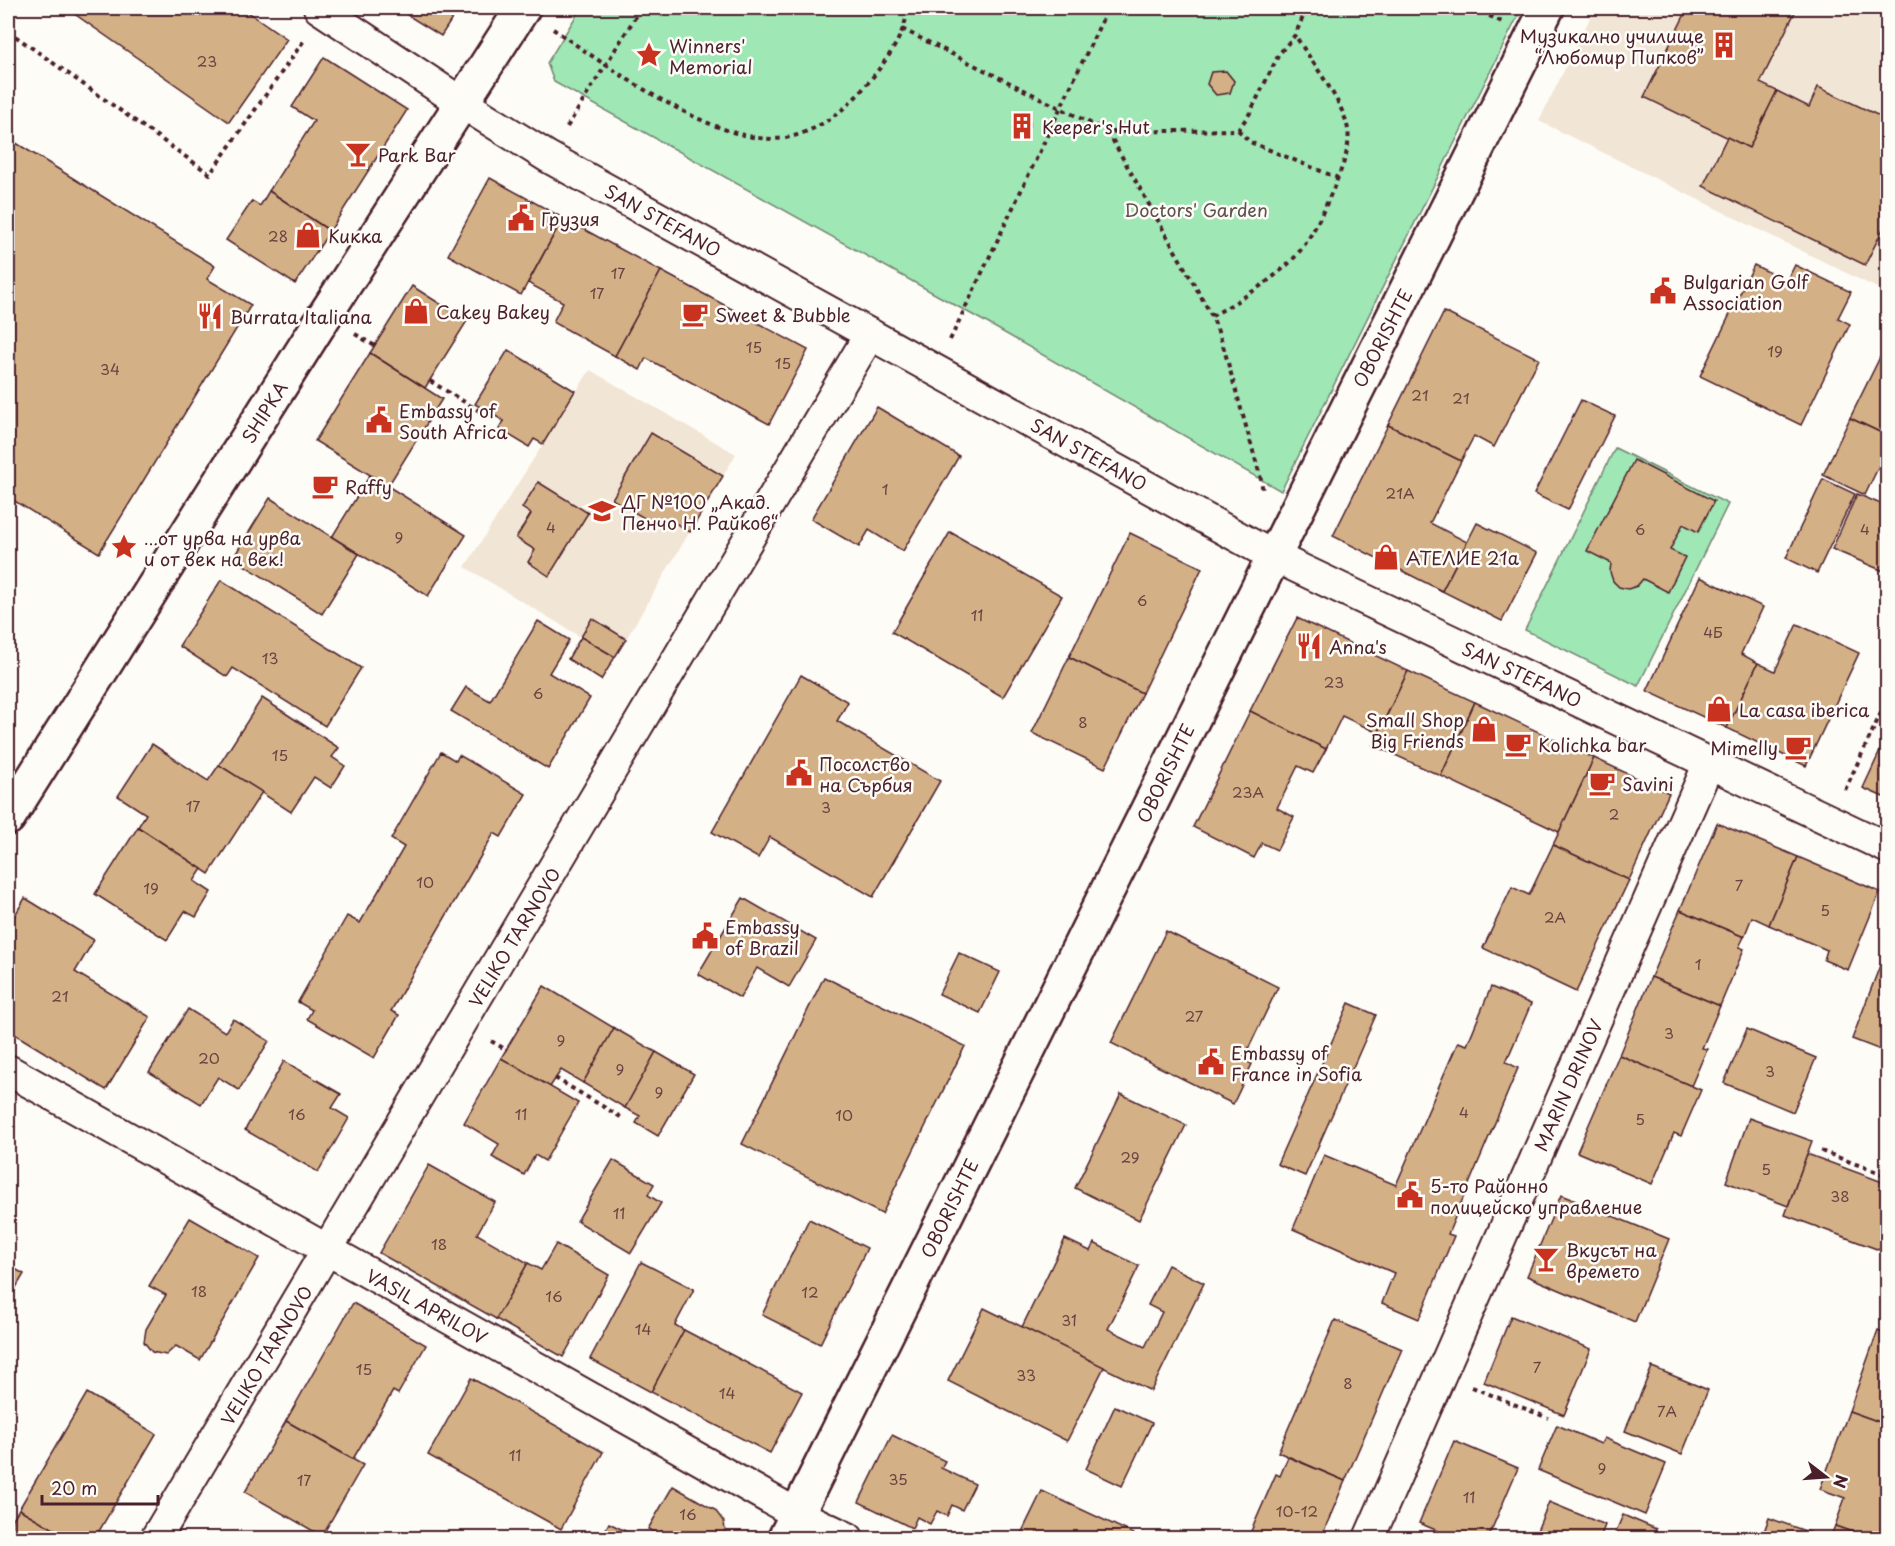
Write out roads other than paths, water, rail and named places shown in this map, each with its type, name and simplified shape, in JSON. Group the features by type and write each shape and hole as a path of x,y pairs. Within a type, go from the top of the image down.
{"street":[{"name":"SHIPKA","path":"8,818 319,325 523,8"},
{"name":"OBORISHTE","path":"791,1526 1547,8"},
{"name":"SAN STEFANO","path":"322,9 462,103 548,157 1273,556 1887,848"},
{"name":"VELIKO TARNOVO","path":"156,1539 870,334"},
{"name":"MARIN DRINOV","path":"1369,1539 1709,763"},
{"name":"VASIL APRILOV","path":"8,1070 328,1250 791,1526 848,1539"}],"place":[{"name":"Музикално училище “Любомир Пипков”","path":"1724,45"},
{"name":"Winners' Memorial","path":"649,55"},
{"name":"Keeper's Hut","path":"1022,126"},
{"name":"Park Bar","path":"358,154"},
{"name":"Грузия","path":"521,218"},
{"name":"Кикка","path":"308,235"},
{"name":"Bulgarian Golf Association","path":"1663,291"},
{"name":"Cakey Bakey","path":"416,311"},
{"name":"Sweet & Bubble","path":"695,314"},
{"name":"Burrata Italiana","path":"210,316"},
{"name":"Embassy of South Africa","path":"379,420"},
{"name":"Raffy","path":"325,486"},
{"name":"ДГ №100 „Акад. Пенчо Н. Райков“","path":"602,511"},
{"name":"...от урва на урва и от век на век!","path":"124,547"},
{"name":"АТЕЛИЕ 21а","path":"1386,557"},
{"name":"Anna's","path":"1309,646"},
{"name":"La casa iberica","path":"1719,709"},
{"name":"Small Shop Big Friends","path":"1484,729"},
{"name":"Kolichka bar","path":"1518,744"},
{"name":"Mimelly","path":"1798,747"},
{"name":"Посолство на Сърбия","path":"799,773"},
{"name":"Savini","path":"1602,783"},
{"name":"Embassy of Brazil","path":"705,936"},
{"name":"Embassy of France in Sofia","path":"1211,1062"},
{"name":"5-то Районно полицейско управление","path":"1410,1195"},
{"name":"Вкусът на времето","path":"1546,1259"}],"park label":[{"name":"Doctors' Garden","path":"1196,209"}]}
